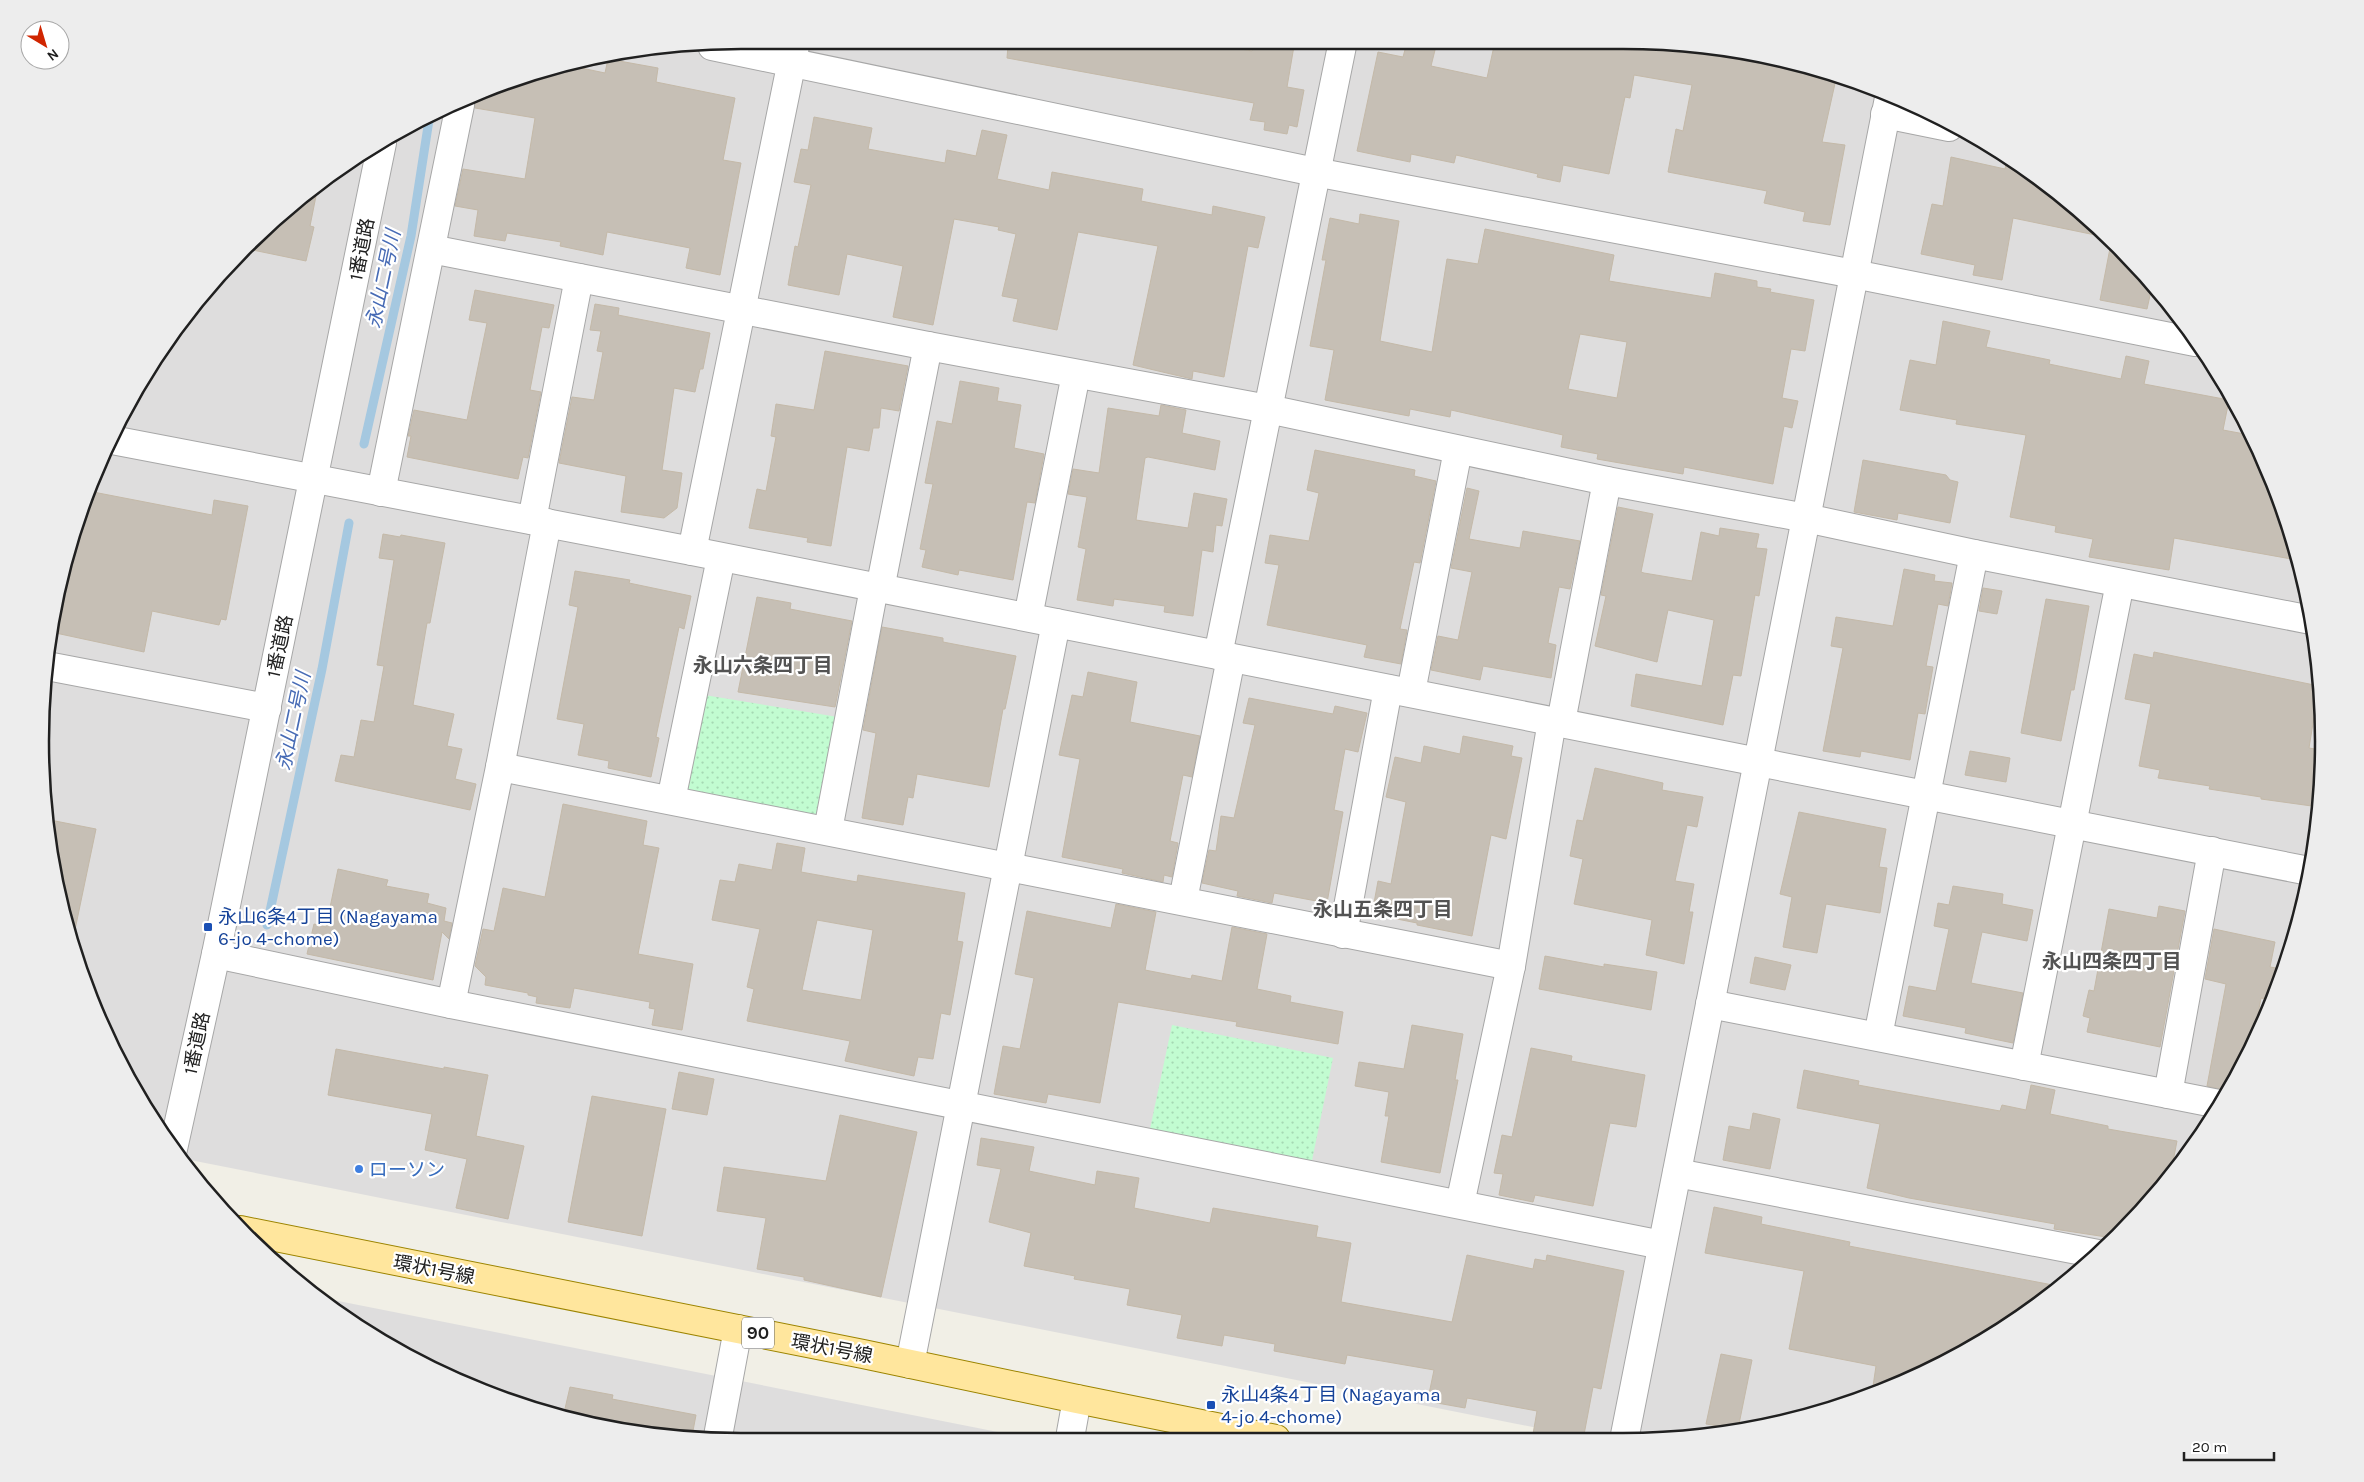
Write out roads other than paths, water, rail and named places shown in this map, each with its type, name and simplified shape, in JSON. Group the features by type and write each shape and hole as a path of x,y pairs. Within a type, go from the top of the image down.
{"main road":[{"name":"環状1号線","path":"255,1233 1245,1433"}],"street":[{"path":"743,49 794,54 1315,172 1854,274 2187,340"},
{"path":"1183,900 1268,409 1341,49"},
{"path":"692,551 794,54"},
{"path":"1625,1433 1888,104 1923,117"},
{"path":"381,492 459,109"},
{"name":"1番道路","path":"175,1139 216,954 381,150"},
{"path":"431,249 928,346 1268,409 1608,481 1806,518 1974,554 2304,619"},
{"path":"450,1004 500,766 580,278"},
{"path":"828,830 928,346"},
{"path":"1028,617 1076,374"},
{"path":"117,441 540,521 1757,762 2071,822 2303,870"},
{"path":"1343,934 1399,690 1458,450"},
{"path":"1460,1204 1511,966 1557,722 1608,481"},
{"path":"1878,1036 1974,554"},
{"path":"671,800 721,558"},
{"path":"2024,1066 2120,583"},
{"path":"910,1364 1056,623"},
{"path":"53,667 267,708"},
{"path":"500,766 1511,966"},
{"path":"2168,1094 2212,851"},
{"path":"216,954 450,1004 1460,1204 1662,1246"},
{"path":"1710,1004 2213,1103"},
{"path":"1676,1172 2088,1252"},
{"path":"719,1433 738,1329"},
{"path":"1071,1433 1077,1400"}],"waterway":[{"name":"永山二号川","path":"364,444 411,236 428,123"},
{"name":"永山二号川","path":"267,925 322,669 349,523"}],"place":[{"name":"永山6条4丁目 (Nagayama 6-jo 4-chome)","path":"208,927"},
{"name":"ローソン","path":"359,1169"},
{"name":"永山4条4丁目 (Nagayama 4-jo 4-chome)","path":"1211,1405"}],"district":[{"name":"永山六条四丁目","path":"763,665"},
{"name":"永山五条四丁目","path":"1383,909"},
{"name":"永山四条四丁目","path":"2112,961"}]}
